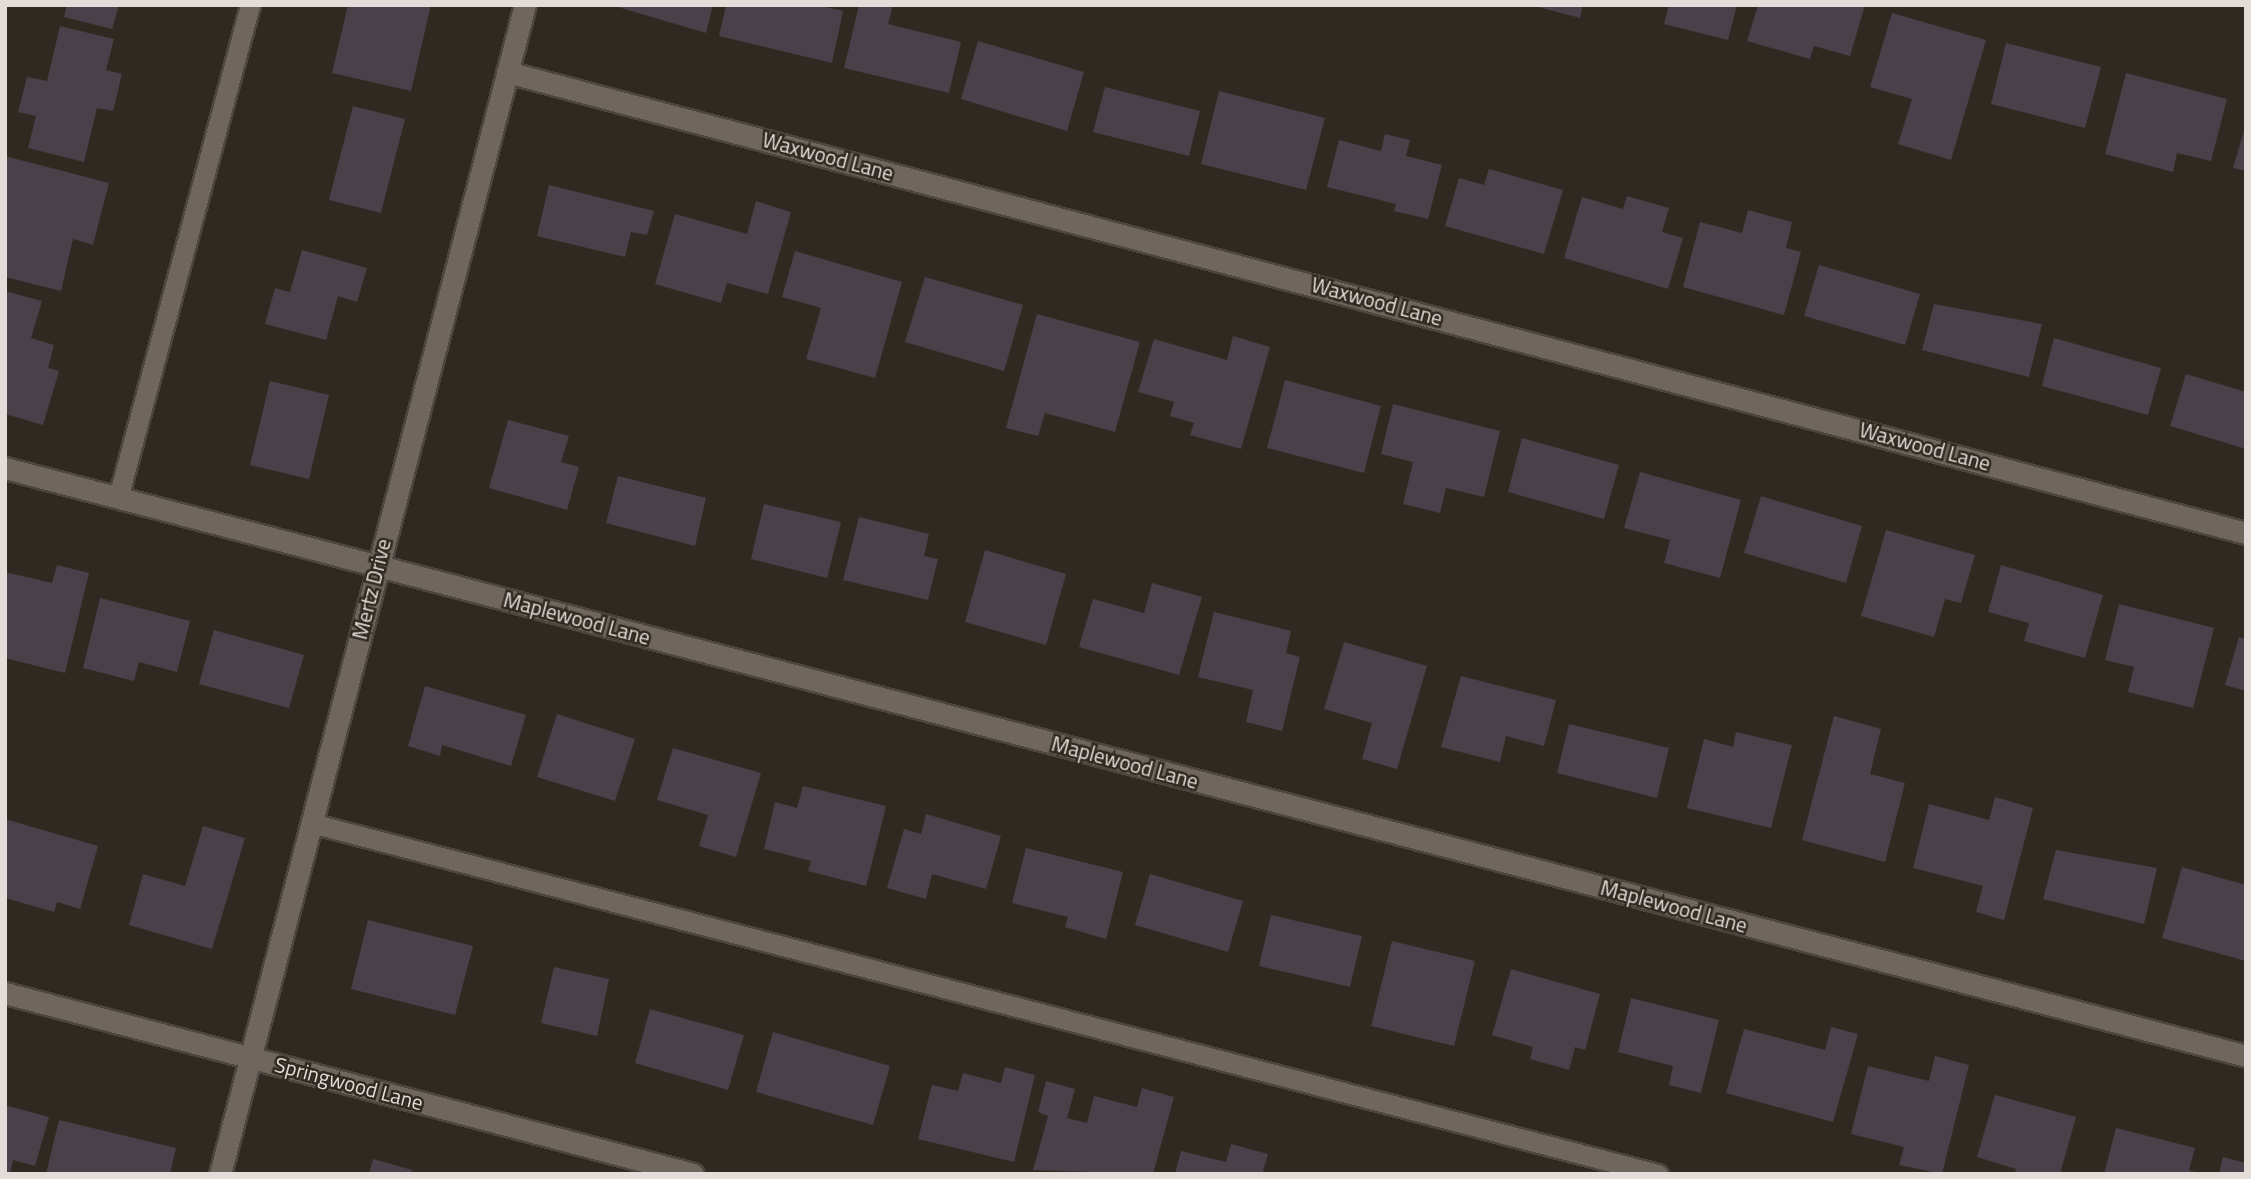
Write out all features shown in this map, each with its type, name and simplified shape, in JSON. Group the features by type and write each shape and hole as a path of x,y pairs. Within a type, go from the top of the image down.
{"street":[{"name":"Mertz Drive","path":"220,1174 525,5"},
{"name":"Waxwood Lane","path":"507,72 2246,533"},
{"name":"Maplewood Lane","path":"5,468 2246,1056"},
{"name":"Springwood Lane","path":"5,993 693,1174"}],"lane":[{"path":"118,498 250,5"},
{"path":"311,823 1658,1174"}],"building":[{"path":"67,5 119,5 112,29 64,17"},
{"path":"348,5 431,5 411,91 332,73"},
{"path":"611,5 713,5 706,33"},
{"path":"726,5 817,5 843,11 832,63 719,36"},
{"path":"859,5 893,5 888,24 961,42 949,93 844,68"},
{"path":"1531,5 1583,5 1580,18"},
{"path":"1669,5 1737,5 1728,40 1664,24"},
{"path":"1758,5 1865,5 1850,56 1814,46 1810,59 1747,41"},
{"path":"1892,13 1986,40 1951,160 1898,144 1912,99 1870,87"},
{"path":"60,26 114,39 106,70 122,74 113,111 97,108 84,162 28,148 36,116 18,112 27,77 47,81"},
{"path":"978,41 1084,72 1067,131 961,99"},
{"path":"2006,43 2101,67 2085,128 1991,104"},
{"path":"2126,73 2227,99 2211,161 2177,153 2173,172 2105,154"},
{"path":"1105,87 1200,111 1189,156 1093,132"},
{"path":"1219,91 1325,118 1306,190 1201,164"},
{"path":"353,106 405,119 381,213 329,200"},
{"path":"2246,124 2246,171 2233,168"},
{"path":"1385,134 1410,140 1406,156 1442,165 1428,219 1394,211 1396,204 1327,187 1339,140 1381,151"},
{"path":"5,156 109,183 93,245 73,239 61,291 5,277"},
{"path":"1489,169 1563,190 1544,254 1445,226 1459,178 1484,185"},
{"path":"549,185 654,211 647,235 631,232 625,257 537,236"},
{"path":"1627,196 1669,208 1662,232 1683,238 1668,289 1564,258 1582,197 1623,209"},
{"path":"756,201 791,212 768,294 727,283 721,303 655,284 675,214 747,234"},
{"path":"1748,210 1792,222 1786,248 1801,252 1784,315 1683,287 1700,222 1742,233"},
{"path":"302,250 367,268 357,302 338,296 326,340 265,324 275,288 290,292"},
{"path":"795,251 902,282 875,378 806,359 821,308 782,297"},
{"path":"1819,265 1920,294 1905,345 1804,316"},
{"path":"925,277 1023,305 1004,371 905,342"},
{"path":"5,291 42,301 31,338 54,345 48,368 59,371 43,425 5,414"},
{"path":"1934,304 2042,324 2029,377 1922,350"},
{"path":"1037,314 1140,342 1115,432 1045,413 1038,436 1006,428"},
{"path":"1233,336 1270,347 1241,449 1190,435 1194,423 1170,416 1174,402 1138,392 1154,339 1227,360"},
{"path":"2054,338 2161,368 2148,415 2042,386"},
{"path":"2186,374 2246,392 2246,449 2170,426"},
{"path":"1285,380 1381,406 1364,473 1267,448"},
{"path":"270,381 329,395 309,479 250,465"},
{"path":"1393,404 1500,431 1484,497 1446,488 1440,513 1403,504 1413,462 1381,454"},
{"path":"508,420 569,436 561,462 579,467 567,510 489,488"},
{"path":"1522,438 1619,465 1604,519 1508,492"},
{"path":"1640,472 1741,500 1720,578 1664,563 1670,540 1624,528"},
{"path":"618,476 706,498 695,546 606,523"},
{"path":"1761,496 1862,526 1846,583 1744,553"},
{"path":"764,504 841,522 827,578 751,559"},
{"path":"859,517 929,534 924,556 938,559 928,600 843,580"},
{"path":"1886,530 1975,555 1961,603 1945,599 1934,637 1861,616"},
{"path":"985,550 1066,574 1046,645 965,622"},
{"path":"57,565 89,573 65,673 5,658 5,572 52,583"},
{"path":"2001,565 2103,595 2085,658 2024,641 2029,623 1988,612"},
{"path":"1152,583 1202,597 1179,675 1079,647 1093,599 1144,613"},
{"path":"100,598 190,621 177,672 139,662 134,681 83,668"},
{"path":"2119,604 2214,628 2193,708 2128,692 2134,667 2105,660"},
{"path":"1214,612 1291,631 1286,653 1300,657 1282,731 1246,722 1253,690 1198,677"},
{"path":"214,630 304,655 289,708 199,684"},
{"path":"2239,637 2246,639 2246,691 2225,685"},
{"path":"1344,642 1427,666 1397,769 1362,759 1372,723 1324,709"},
{"path":"1461,676 1556,700 1544,746 1506,736 1500,762 1441,747"},
{"path":"425,686 526,715 511,766 442,745 440,756 408,746"},
{"path":"557,714 635,739 615,801 537,777"},
{"path":"1834,716 1881,729 1870,774 1905,783 1885,862 1802,840"},
{"path":"1569,724 1669,748 1657,798 1557,773"},
{"path":"1736,732 1792,745 1771,828 1687,808 1704,739 1733,747"},
{"path":"673,748 761,773 736,857 699,846 708,815 657,800"},
{"path":"803,786 886,806 866,886 808,871 811,861 764,849 775,802 797,808"},
{"path":"1995,797 2033,808 2004,920 1976,912 1983,886 1913,868 1929,804 1989,820"},
{"path":"926,814 1001,836 986,889 932,874 926,899 887,888 904,829 921,834"},
{"path":"5,819 98,846 80,909 57,902 54,912 5,898"},
{"path":"203,826 245,838 212,949 129,925 143,874 185,886"},
{"path":"1026,848 1123,872 1106,939 1065,927 1068,917 1012,903"},
{"path":"2056,850 2157,868 2144,924 2043,899"},
{"path":"2182,867 2246,885 2246,961 2162,938"},
{"path":"1150,874 1243,901 1228,952 1135,925"},
{"path":"1271,915 1362,936 1350,987 1259,966"},
{"path":"368,920 473,946 455,1015 351,989"},
{"path":"1392,941 1475,961 1454,1046 1371,1026"},
{"path":"554,967 609,979 597,1036 541,1023"},
{"path":"1511,969 1600,994 1585,1050 1575,1047 1569,1070 1530,1059 1533,1047 1492,1035"},
{"path":"1631,998 1719,1020 1701,1093 1669,1085 1673,1066 1618,1052"},
{"path":"650,1009 744,1035 728,1090 635,1063"},
{"path":"1831,1027 1858,1034 1833,1122 1726,1093 1744,1029 1825,1050"},
{"path":"773,1032 890,1066 873,1125 756,1092"},
{"path":"1935,1056 1969,1065 1942,1174 1899,1165 1904,1147 1851,1134 1868,1066 1929,1081"},
{"path":"1005,1067 1035,1075 1014,1162 918,1139 932,1085 958,1091 963,1073 1001,1083"},
{"path":"1046,1081 1075,1089 1067,1118 1087,1123 1094,1096 1137,1107 1142,1088 1174,1097 1153,1174 1033,1170 1048,1116 1038,1112"},
{"path":"1995,1095 2076,1117 2060,1174 2015,1174 2016,1169 1977,1157"},
{"path":"5,1105 49,1117 35,1166 13,1160 10,1174 5,1174"},
{"path":"59,1120 176,1148 170,1174 46,1174"},
{"path":"2116,1128 2195,1148 2189,1170 2201,1174 2104,1174"},
{"path":"1231,1144 1268,1154 1263,1171 1269,1174 1175,1174 1181,1151 1226,1162"},
{"path":"2223,1157 2246,1163 2246,1174 2219,1174"},
{"path":"373,1159 412,1170 411,1174 369,1174"}]}
